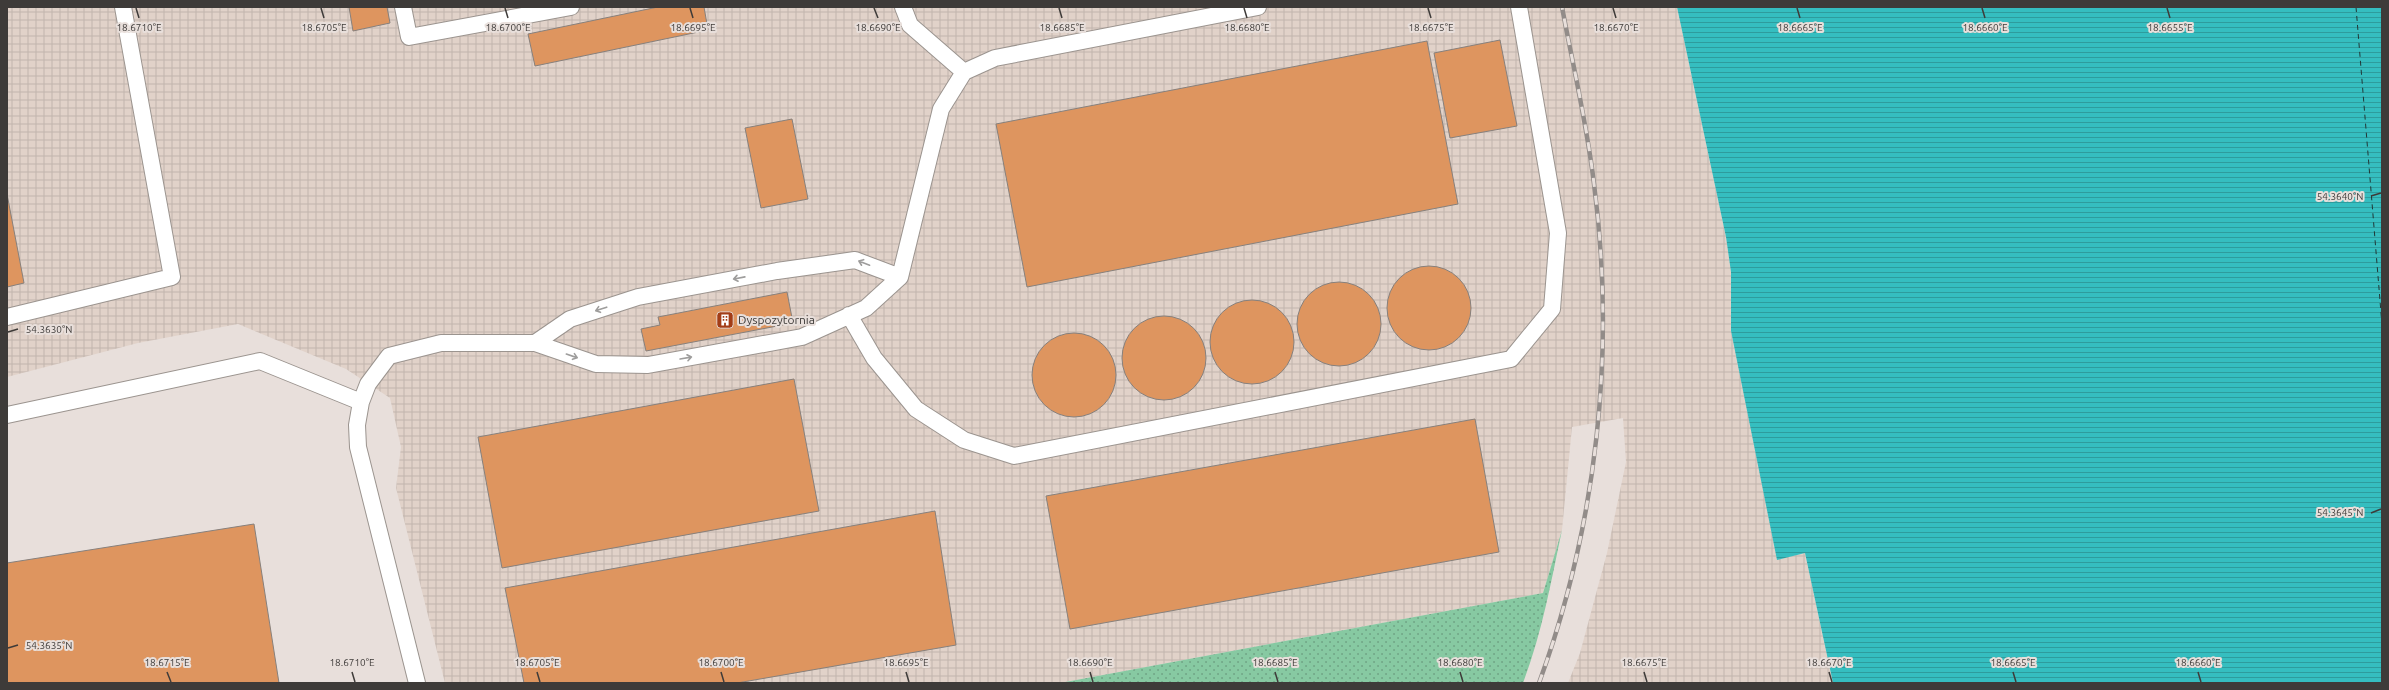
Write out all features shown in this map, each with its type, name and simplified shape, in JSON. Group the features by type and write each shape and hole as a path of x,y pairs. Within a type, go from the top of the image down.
{"lane":[{"path":"7,318 172,277 123,7"},
{"path":"403,7 409,37 571,7"},
{"path":"903,7 910,25 964,72"},
{"path":"417,683 361,459 357,425 361,402 368,384 389,356 441,343 536,343 596,364 648,365 802,337 866,308 900,278 941,109 964,72 995,58 1258,7"},
{"path":"849,315 874,358 916,409 964,440 1014,456 1511,359 1552,309 1558,233 1519,7"},
{"path":"536,343 570,319 638,297 777,271 856,260 900,278"},
{"path":"7,415 260,361 361,402"}],"shaded area":[{"path":"7,7 1677,7 1726,237 1731,272 1731,331 1777,559 1805,553 1833,683 1568,683 1580,653 1607,553 1626,462 1623,418 1572,427 1562,530 1543,593 1060,683 445,683 396,488 401,447 390,398 346,369 238,324 138,343 7,377"}],"green space":[{"path":"1562,530 1541,626 1523,683 1060,683 1543,593"}],"water":[{"path":"1677,7 2382,7 2382,683 1833,683 1805,553 1777,560 1731,331 1731,272 1726,237"}],"building":[{"path":"349,7 387,7 390,23 353,31"},
{"path":"658,7 704,7 708,30 535,66 528,34"},
{"path":"1500,40 1517,126 1450,138 1434,53"},
{"path":"1427,41 1458,204 1027,287 996,124"},
{"path":"792,119 808,199 761,208 745,128"},
{"path":"7,194 24,283 7,287"},
{"path":"1429,266 1437,267 1452,273 1464,285 1470,300 1470,316 1464,331 1452,343 1437,349 1429,350 1421,349 1406,343 1394,331 1388,316 1387,308 1388,300 1394,285 1406,273 1421,267"},
{"path":"1339,282 1347,283 1362,289 1374,301 1380,316 1380,332 1374,347 1362,359 1347,365 1339,366 1331,365 1316,359 1304,347 1298,332 1297,324 1298,316 1304,301 1316,289 1331,283"},
{"name":"Dyspozytornia","path":"787,292 793,323 646,351 641,329 660,325 658,317"},
{"path":"1252,300 1260,301 1275,307 1287,319 1293,334 1293,350 1287,365 1275,377 1260,383 1252,384 1244,383 1229,377 1217,365 1211,350 1210,342 1211,334 1217,319 1229,307 1244,301"},
{"path":"1164,316 1172,317 1187,323 1199,335 1205,350 1205,366 1199,381 1187,393 1172,399 1164,400 1156,399 1141,393 1129,381 1123,366 1122,358 1123,350 1129,335 1141,323 1156,317"},
{"path":"1074,333 1082,334 1097,340 1109,352 1115,367 1115,383 1109,398 1097,410 1082,416 1074,417 1066,416 1051,410 1039,398 1033,383 1032,375 1033,367 1039,352 1051,340 1066,334"},
{"path":"794,379 819,511 502,568 478,437"},
{"path":"1475,419 1499,552 1070,629 1046,496"},
{"path":"935,511 956,645 737,683 524,683 505,588"},
{"path":"254,524 279,683 7,683 7,563"}],"ferry route":[{"path":"2356,7 2382,325"}],"railway":[{"path":"1539,683 1559,623 1575,562 1588,500 1602,374 1603,310 1600,247 1594,184 1584,117 1562,7"}],"place":[{"name":"Dyspozytornia","path":"725,320"}]}
